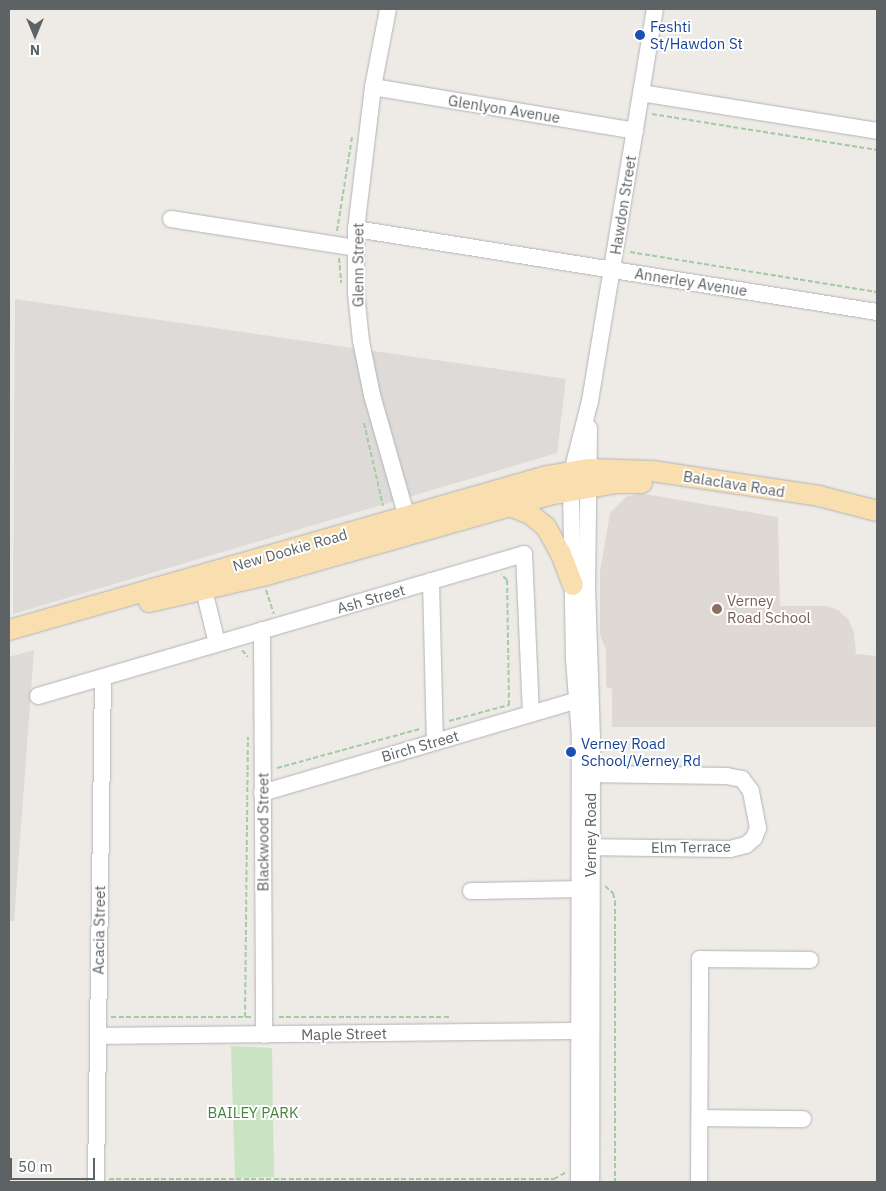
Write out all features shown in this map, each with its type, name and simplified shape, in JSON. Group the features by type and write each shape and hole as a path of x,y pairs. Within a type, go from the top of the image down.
{"main road":[{"name":"New Dookie Road","path":"9,641 147,603 203,583 407,518 547,476 581,480"},
{"name":"New Dookie Road","path":"9,630 203,583 356,551 510,506 581,480"},
{"name":"Balaclava Road","path":"581,480 632,482 822,510 877,512"},
{"path":"510,506 530,514 546,527 561,554 573,585"}],"street":[{"name":"Glenn Street","path":"388,9 373,87 356,229 356,293 360,341 372,395 407,518"},
{"name":"Hawdon Street","path":"581,480 590,401 655,9"},
{"name":"Glenlyon Avenue","path":"373,87 635,131"},
{"path":"641,93 877,132"},
{"path":"171,219 356,248"},
{"name":"Annerley Avenue","path":"356,229 877,312"},
{"name":"Verney Road","path":"581,480 573,585 574,659 585,774"},
{"name":"Verney Road","path":"581,480 587,587 585,1031 591,1182"},
{"name":"Ash Street","path":"38,696 524,554 532,714"},
{"path":"431,581 435,742"},
{"path":"203,583 217,643"},
{"name":"Blackwood Street","path":"264,1035 262,793 270,628"},
{"name":"Acacia Street","path":"103,677 98,1036 103,1181"},
{"name":"Birch Street","path":"262,793 578,700"},
{"name":"Elm Terrace","path":"585,774 720,776 742,779 751,791 758,828 754,838 746,845 730,849 585,847"},
{"path":"472,891 587,884"},
{"path":"699,1182 701,1118 700,959 810,960"},
{"name":"Verney Road","path":"573,1177 585,1031"},
{"name":"Maple Street","path":"98,1036 585,1031"},
{"path":"701,1118 803,1119"}],"path":[{"path":"651,114 877,150"},
{"path":"630,252 877,292"},
{"path":"265,589 270,628"},
{"path":"236,646 248,656 248,666"},
{"path":"245,1017 248,734"},
{"path":"587,884 612,893 615,901 615,1182"},
{"path":"109,1017 460,1018"},
{"path":"103,1181 554,1179 573,1177"}],"shaded area":[{"path":"15,299 566,379 557,453 13,614"},
{"name":"Verney Road School","path":"639,493 778,517 780,606 826,606 838,610 848,619 854,632 856,654 877,656 877,727 612,727 612,689 606,687 606,650 600,635 600,572 610,513 626,497"},
{"path":"34,650 14,921 9,921 9,657"}],"green space":[{"name":"BAILEY PARK","path":"231,1046 272,1048 274,1177 235,1178"}],"place":[{"name":"Feshti St/Hawdon St","path":"640,35"},
{"name":"Verney Road School","path":"717,609"},
{"name":"Verney Road School/Verney Rd","path":"571,752"}]}
